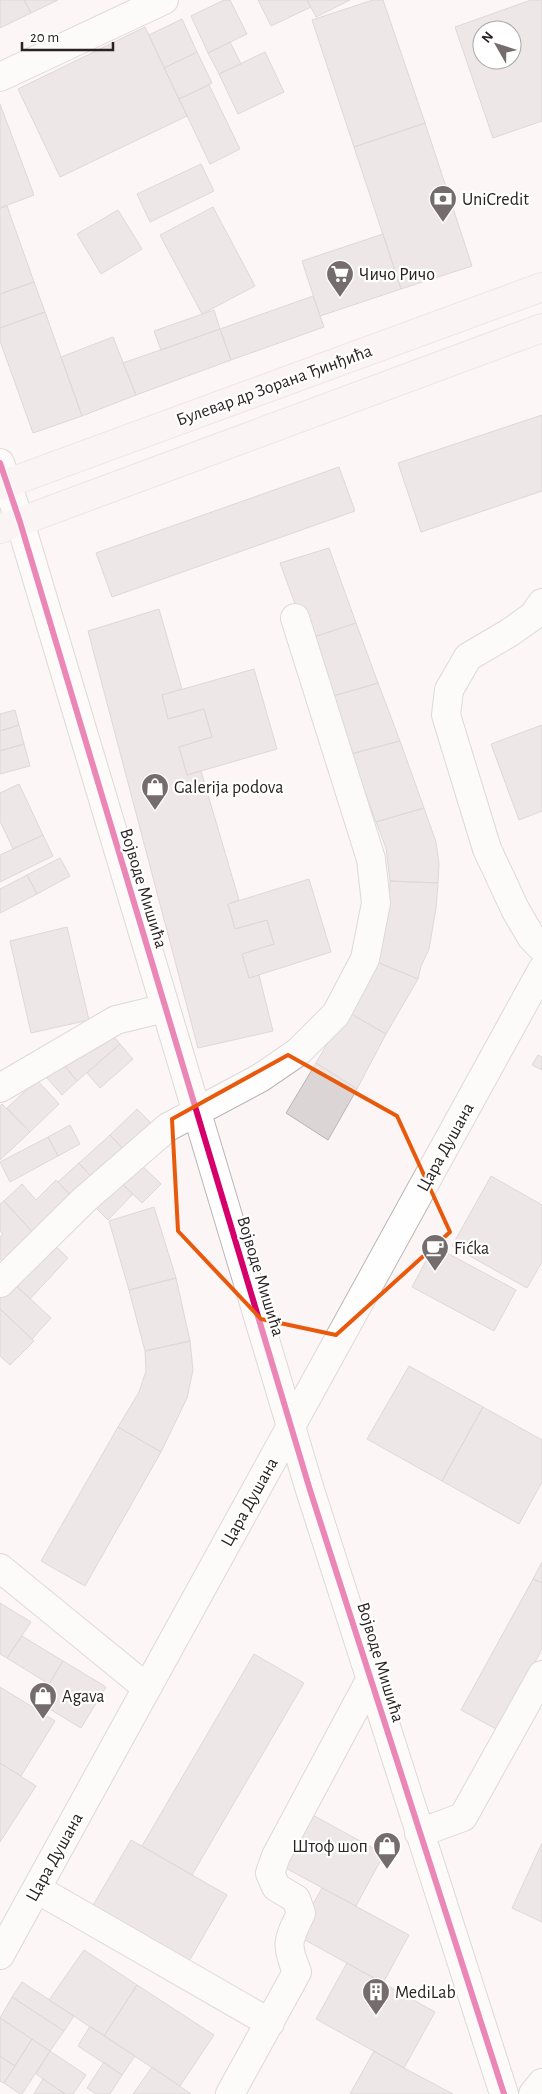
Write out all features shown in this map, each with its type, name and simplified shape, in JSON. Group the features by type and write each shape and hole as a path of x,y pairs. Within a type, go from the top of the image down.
{"main road":[{"name":"Булевар др Зорана Ђинђића","path":"2,477 542,287"},
{"path":"10,525 542,328"}],"street":[{"path":"0,77 164,0"},
{"name":"Војводе Мишића","path":"2,477 10,525 165,1008 291,1428 370,1680 419,1833 457,1943 504,2094"},
{"path":"542,603 533,616 468,658 449,690 446,714 488,849 516,910 532,938 542,948"},
{"path":"0,1283 98,1188 168,1127 260,1078 298,1052 336,1014 365,959 376,903 371,859 295,618"},
{"name":"Цара Душана","path":"0,1955 542,970"},
{"path":"0,1088 116,1020 165,1008"},
{"path":"0,1568 147,1688"},
{"path":"419,1833 463,1817 542,1675"},
{"path":"230,2094 297,1972 291,1957 289,1939 301,1913 296,1899 276,1888 270,1872 276,1856 370,1680"},
{"path":"37,1889 270,2023"},
{"path":"533,2094 542,2083"}],"highlighted area":[{"path":"288,1055 397,1116 450,1232 336,1335 261,1319 178,1231 172,1119"}],"building":[{"path":"0,0 24,0 31,13 0,28"},
{"path":"24,0 58,0 31,13"},
{"path":"224,0 230,0 247,34 208,53 191,16"},
{"path":"258,0 307,0 311,7 271,26"},
{"path":"307,0 350,0 316,17"},
{"path":"373,0 383,0 425,123 354,147 312,20"},
{"path":"531,0 542,0 542,121 493,138 455,27 472,21 472,70 522,70 522,20 475,20"},
{"path":"182,19 197,52 164,68 149,35"},
{"path":"145,27 187,116 60,177 18,89"},
{"path":"230,42 241,64 219,74 208,53"},
{"path":"197,52 212,83 179,99 164,68"},
{"path":"265,52 284,92 238,114 219,74"},
{"path":"209,85 240,149 210,164 179,99"},
{"path":"0,104 34,195 0,208"},
{"path":"425,123 472,266 401,289 354,147"},
{"path":"201,164 214,191 150,222 137,194"},
{"path":"7,206 34,282 0,294 0,208"},
{"path":"213,207 255,286 202,314 160,235"},
{"path":"118,210 142,249 101,274 77,234"},
{"path":"383,234 401,289 320,316 302,261"},
{"path":"34,282 45,312 0,328 0,294"},
{"path":"313,296 324,327 231,360 220,329"},
{"path":"214,310 220,329 161,350 154,331"},
{"path":"45,312 82,416 33,433 0,341 0,328"},
{"path":"220,329 231,360 136,395 123,363"},
{"path":"113,337 136,395 82,416 61,357"},
{"path":"542,415 542,491 421,532 398,463"},
{"path":"339,467 355,511 112,597 96,553"},
{"path":"329,548 356,623 308,639 280,563"},
{"path":"159,609 182,689 162,695 168,719 204,709 212,737 179,747 187,775 201,771 239,900 228,904 235,929 267,920 274,944 242,954 249,978 259,975 273,1031 198,1048 88,631"},
{"path":"356,623 378,683 330,697 308,639"},
{"path":"254,669 277,749 187,775 179,747 212,737 204,709 168,719 162,695"},
{"path":"378,683 400,741 351,754 330,697"},
{"path":"15,710 19,725 0,731 0,714"},
{"path":"19,725 24,744 0,751 0,731"},
{"path":"542,725 542,811 519,820 491,744"},
{"path":"400,741 424,808 376,822 351,754"},
{"path":"24,744 30,766 0,774 0,751"},
{"path":"19,784 43,835 13,849 0,821 0,793"},
{"path":"424,808 436,842 439,864 438,883 390,881 386,848 376,822"},
{"path":"43,835 53,856 0,882 0,855"},
{"path":"60,858 70,876 37,894 27,875"},
{"path":"27,875 37,894 0,913 0,889"},
{"path":"309,879 331,952 249,978 242,954 274,944 267,920 235,929 228,904"},
{"path":"390,881 438,883 429,949 421,966 418,979 372,960 389,907"},
{"path":"67,927 89,1020 31,1033 10,941"},
{"path":"372,960 418,979 386,1034 346,1011"},
{"path":"346,1011 386,1034 357,1089 316,1063"},
{"path":"105,1027 120,1044 77,1081 63,1064"},
{"path":"120,1044 133,1059 100,1088 87,1073"},
{"path":"538,1055 542,1057 542,1070 532,1065"},
{"path":"316,1063 357,1089 328,1140 286,1113"},
{"path":"63,1064 77,1081 62,1095 47,1078"},
{"path":"37,1080 59,1104 30,1132 7,1108"},
{"path":"2,1104 30,1132 0,1160 0,1106"},
{"path":"137,1109 155,1127 127,1153 110,1135"},
{"path":"70,1125 80,1144 58,1156 48,1137"},
{"path":"110,1135 127,1153 96,1182 79,1163"},
{"path":"48,1137 58,1156 10,1182 0,1162"},
{"path":"133,1157 161,1184 142,1203 115,1177"},
{"path":"79,1163 96,1182 76,1201 58,1182"},
{"path":"491,1176 542,1205 542,1262 527,1288 452,1246"},
{"path":"115,1177 133,1194 108,1220 90,1202"},
{"path":"56,1180 76,1201 37,1237 4,1201 22,1184 36,1200"},
{"path":"4,1201 37,1237 7,1266 0,1259 0,1237 3,1234 0,1231 0,1204"},
{"path":"154,1207 176,1278 129,1290 109,1221"},
{"path":"48,1239 68,1258 30,1299 10,1280"},
{"path":"434,1246 516,1290 494,1331 412,1287"},
{"path":"176,1278 190,1341 145,1351 129,1290"},
{"path":"10,1280 51,1318 32,1339 0,1309 0,1291"},
{"path":"0,1309 34,1341 10,1365 0,1356"},
{"path":"190,1341 193,1370 187,1398 161,1452 118,1427 139,1392 146,1371 145,1351"},
{"path":"409,1366 483,1407 442,1481 367,1439"},
{"path":"483,1407 542,1440 542,1482 519,1524 442,1481"},
{"path":"118,1427 161,1452 85,1586 41,1561"},
{"path":"542,1562 542,1583 533,1579"},
{"path":"533,1579 542,1583 542,1649 498,1730 461,1710"},
{"path":"0,1603 31,1622 7,1658 0,1654"},
{"path":"22,1636 63,1661 49,1684 7,1658"},
{"path":"254,1654 304,1683 192,1875 142,1846"},
{"path":"63,1661 106,1687 81,1728 38,1702"},
{"path":"0,1687 55,1721 21,1776 0,1763"},
{"path":"0,1763 36,1786 0,1842"},
{"path":"307,1812 384,1854 356,1906 278,1864"},
{"path":"131,1840 227,1895 184,1970 88,1914"},
{"path":"542,1843 542,1922 512,1908"},
{"path":"322,1888 409,1935 383,1983 296,1935"},
{"path":"84,1950 137,1985 104,2036 49,2000"},
{"name":"MediLab","path":"347,1963 435,2012 404,2068 316,2019"},
{"path":"22,1982 74,2016 64,2031 12,1997"},
{"path":"137,1985 214,2035 180,2086 104,2036"},
{"path":"12,1997 64,2031 50,2051 0,2018"},
{"path":"0,2018 32,2039 15,2066 0,2056"},
{"path":"90,2026 135,2056 122,2075 78,2046"},
{"path":"32,2039 50,2051 22,2094 20,2094 4,2083"},
{"path":"50,2051 86,2075 73,2094 65,2094 36,2074"},
{"path":"374,2051 404,2068 453,2094 350,2094"},
{"path":"0,2056 15,2066 4,2083 0,2081"},
{"path":"104,2062 122,2075 110,2094 96,2094 87,2088"},
{"path":"152,2067 191,2094 133,2094"},
{"path":"43,2079 65,2094 34,2094"}],"cycle path":[{"path":"0,463 20,522 310,1490 504,2094"}],"place":[{"name":"UniCredit","path":"443,223"},
{"name":"Чичо Ричо","path":"340,298"},
{"name":"Galerija podova","path":"155,811"},
{"name":"Fićka","path":"435,1272"},
{"name":"Agava","path":"43,1720"},
{"name":"Штоф шоп","path":"387,1870"},
{"name":"MediLab","path":"376,2016"}]}
